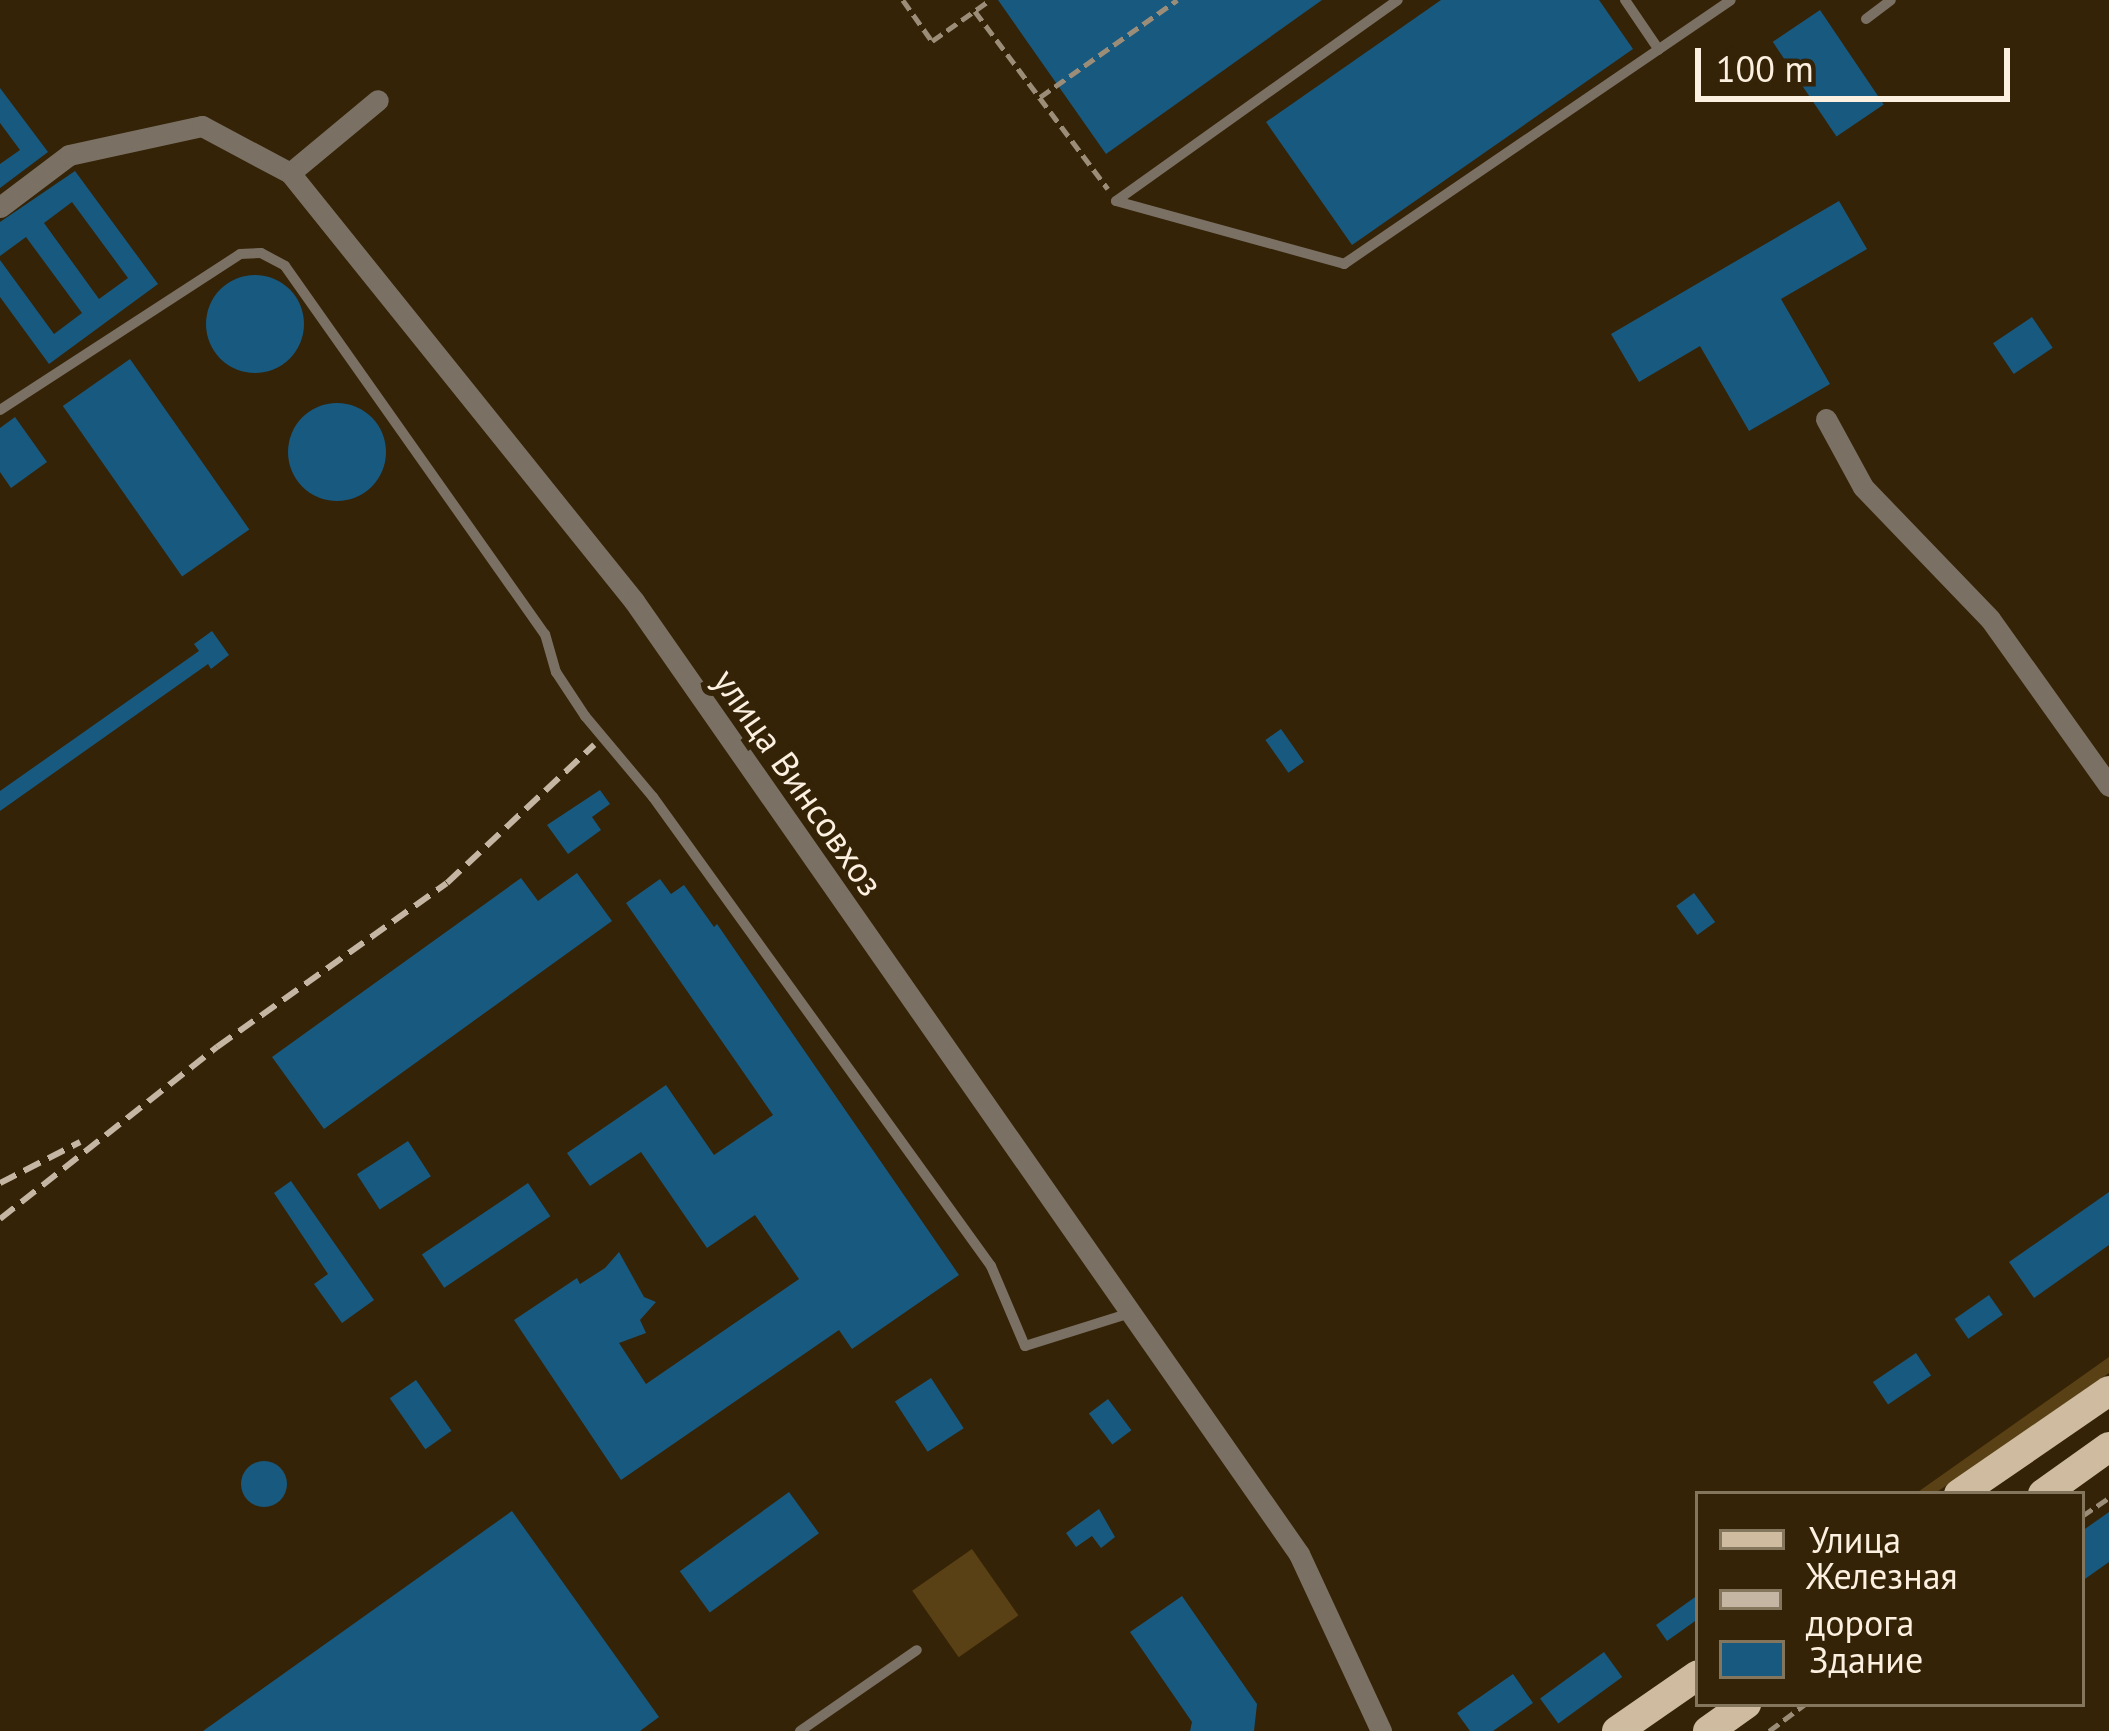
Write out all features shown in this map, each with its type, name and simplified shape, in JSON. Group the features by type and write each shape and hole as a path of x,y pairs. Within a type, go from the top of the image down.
{"main road":[{"path":"1963,1491 2109,1391"},
{"path":"2047,1491 2109,1448"},
{"path":"1617,1731 1695,1677"},
{"path":"1708,1731 1742,1707"}],"street":[{"path":"290,173 378,100"},
{"name":"улица Винсовхоз","path":"0,207 69,154 202,126 290,173 634,601 1127,1314 1299,1554 1381,1731"},
{"path":"1826,419 1863,487 1990,619 2109,786"}],"lane":[{"path":"1117,201 1398,0"},
{"path":"1625,0 1659,50"},
{"path":"1117,201 1344,264 1731,0"},
{"path":"1866,19 1892,0"},
{"path":"0,410 239,254 262,254 285,266 545,634 556,672 586,716 653,797 991,1267 1025,1346 1127,1314"},
{"path":"800,1731 917,1650"}],"path":[{"path":"903,0 932,41 990,0"},
{"path":"1039,98 1177,0"},
{"path":"975,11 1117,201"},
{"path":"1769,1731 1801,1707"}],"shaded area":[{"path":"2109,1357 2109,1373 1938,1491 1919,1491"},
{"path":"972,1549 1018,1615 959,1657 912,1591"}],"building":[{"path":"998,0 1322,0 1106,154"},
{"path":"1441,0 1599,0 1633,49 1352,245 1266,122"},
{"path":"1820,10 1884,105 1836,136 1773,42"},
{"path":"0,88 48,152 0,188 0,164 20,150 0,123"},
{"path":"75,171 158,284 49,364 0,297 0,260 54,334 82,313 26,237 0,256 0,222","holes":["72,202 128,278 99,299 44,223"]},
{"path":"1839,201 1867,249 1781,299 1830,384 1749,431 1700,346 1639,382 1611,334"},
{"path":"255,275 282,283 296,297 304,324 296,351 282,365 255,373 228,365 214,351 206,324 214,297 228,283"},
{"path":"2032,317 2053,348 2014,374 1993,343"},
{"path":"130,359 249,529 182,576 63,406"},
{"path":"337,403 356,407 371,418 382,433 386,452 382,471 371,486 356,497 337,501 318,497 303,486 292,471 288,452 292,433 303,418 318,407"},
{"path":"15,417 47,462 11,488 0,472 0,428"},
{"path":"212,631 229,655 211,669 208,664 0,811 0,791 199,651 194,644"},
{"path":"1281,729 1304,762 1288,773 1265,740"},
{"path":"600,790 610,804 592,817 601,830 568,854 547,825"},
{"path":"577,873 612,921 324,1129 272,1057 521,878 538,901"},
{"path":"660,879 671,894 684,885 714,927 717,924 959,1275 852,1349 839,1330 621,1480 514,1320 577,1278 580,1284 605,1268 619,1252 644,1297 656,1302 640,1320 646,1333 619,1343 646,1384 799,1279 755,1215 707,1248 641,1152 590,1186 567,1153 666,1085 714,1155 773,1115 626,903"},
{"path":"1694,893 1715,922 1697,935 1676,906"},
{"path":"408,1141 431,1176 380,1209 357,1174"},
{"path":"291,1181 374,1300 342,1323 314,1284 328,1274 274,1193"},
{"path":"528,1183 550,1216 444,1288 422,1255"},
{"path":"2109,1192 2109,1245 2034,1298 2009,1262"},
{"path":"1989,1295 2003,1315 1968,1339 1955,1319"},
{"path":"1916,1353 1931,1375 1888,1404 1873,1382"},
{"path":"931,1378 964,1428 928,1452 895,1401"},
{"path":"416,1380 452,1431 425,1449 390,1398"},
{"path":"1108,1399 1131,1430 1112,1445 1089,1413"},
{"path":"264,1461 280,1468 287,1484 280,1500 264,1507 248,1500 241,1484 248,1468"},
{"path":"789,1492 819,1533 710,1613 680,1571"},
{"path":"1099,1509 1115,1537 1101,1548 1092,1536 1076,1547 1066,1533"},
{"path":"512,1511 659,1717 640,1731 203,1731"},
{"path":"2109,1512 2109,1562 2085,1579 2085,1529"},
{"path":"1182,1596 1257,1704 1254,1731 1190,1731 1192,1722 1130,1632"},
{"path":"1695,1597 1695,1621 1667,1641 1656,1625"},
{"path":"1604,1652 1622,1677 1558,1724 1540,1698"},
{"path":"1513,1674 1533,1703 1493,1731 1470,1731 1457,1713"}],"railway":[{"path":"0,1219 217,1047 447,883 594,745"},
{"path":"0,1183 80,1142"}]}
